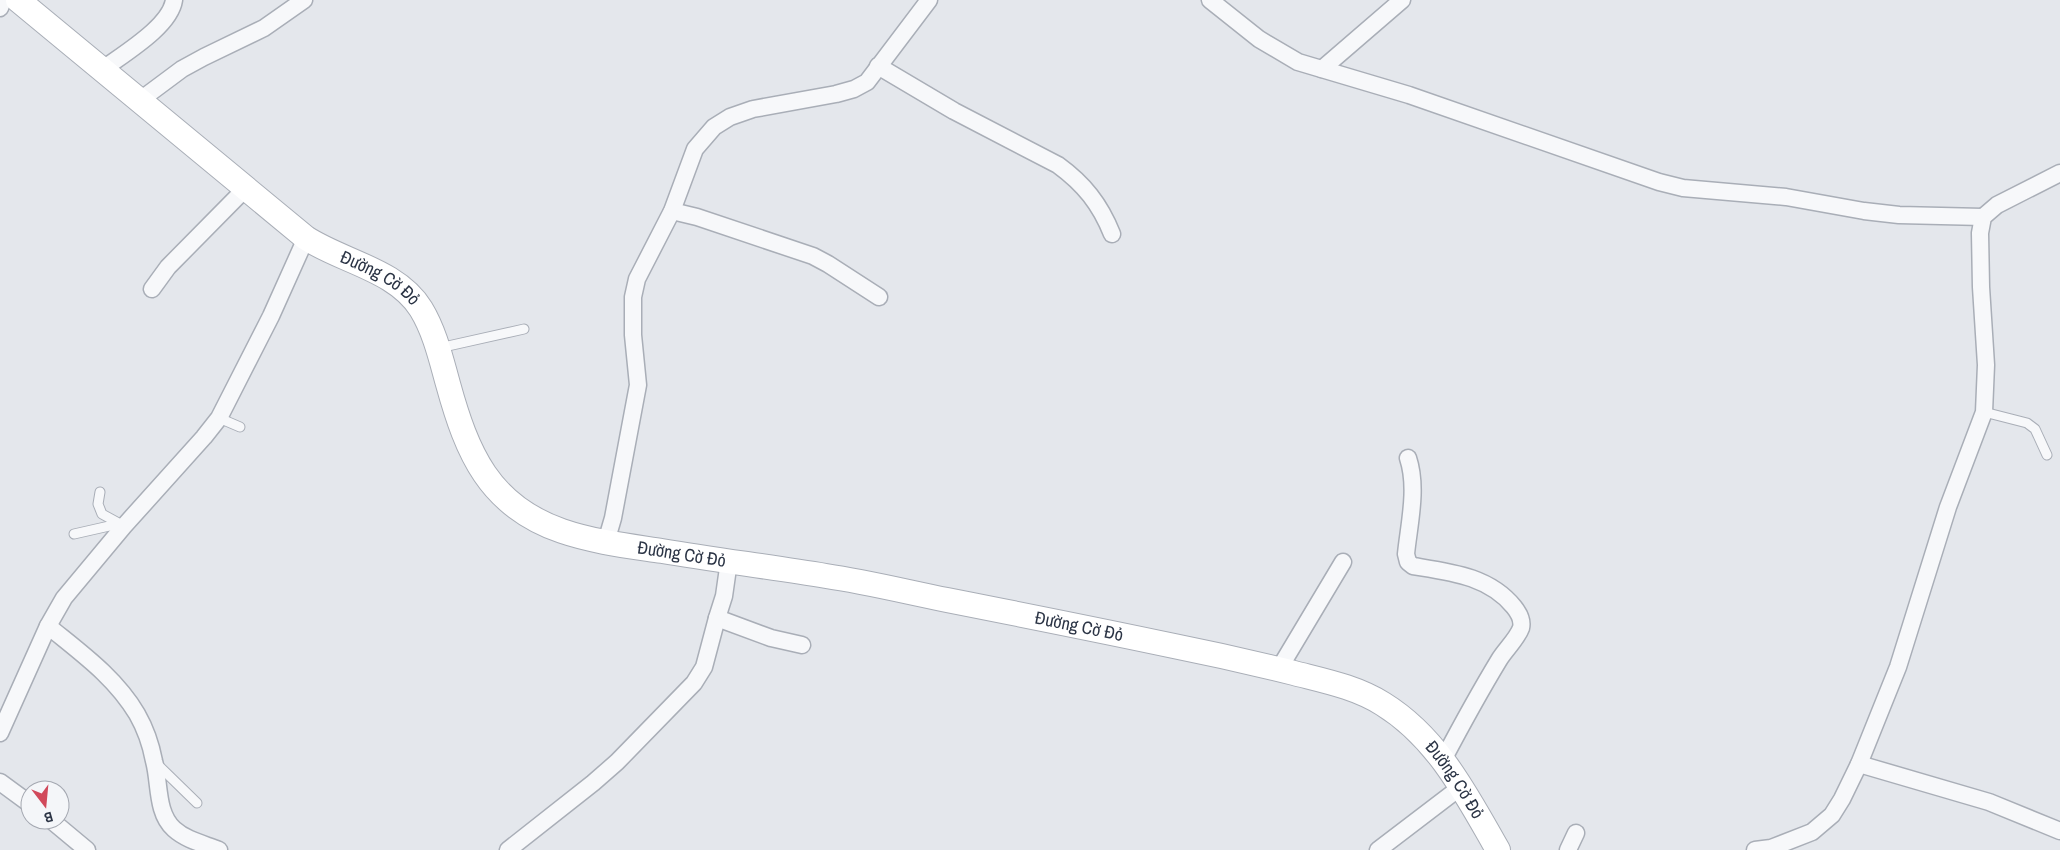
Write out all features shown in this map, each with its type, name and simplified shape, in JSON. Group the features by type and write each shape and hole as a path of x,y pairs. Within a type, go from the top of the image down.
{"main road":[{"name":"Đường Cờ Đỏ","path":"18,0 244,189 306,238 322,248 397,284 421,309 438,348 468,447 501,495 538,521 562,531 606,542 841,578 1204,652 1337,684 1383,704 1409,723 1426,740 1462,786 1498,850"}],"street":[{"path":"0,8 3,0"},
{"path":"102,70 164,21 173,8 174,0"},
{"path":"139,101 182,69 264,28 304,0"},
{"path":"606,542 613,518 638,385 633,326 633,297 638,279 672,211 695,150 714,127 730,118 753,109 836,94 854,89 866,82 929,0"},
{"path":"1210,0 1278,52 1298,62 1409,95 1659,182 1683,188 1786,197 1864,211 1899,215 1983,217"},
{"path":"1322,69 1402,0"},
{"path":"878,66 954,111 1058,165 1074,176 1089,192 1104,214 1112,234"},
{"path":"1755,850 1772,848 1812,832 1832,814 1842,799 1859,764 1898,666 1948,507 1984,412 1986,366 1980,234 1983,217 1997,205 2060,174"},
{"path":"152,289 168,267 244,189"},
{"path":"672,211 697,217 813,256 841,272 879,298"},
{"path":"0,733 48,626 64,598 121,525 204,437 219,418 271,316 306,238"},
{"path":"1408,458 1412,474 1412,490 1406,554 1408,562 1413,566 1455,573 1487,585 1509,602 1518,613 1521,621 1521,628 1505,649 1478,694 1443,760"},
{"path":"508,850 617,762 694,683 704,667 724,596 728,562"},
{"path":"1279,669 1343,562"},
{"path":"717,618 771,638 802,645"},
{"path":"48,626 114,682 138,716 155,762 163,812 168,823 176,831 190,839 219,850"},
{"path":"1859,764 1989,802 2060,832"},
{"path":"0,782 20,797"},
{"path":"1378,850 1462,786"},
{"path":"63,830 87,850"},
{"path":"1568,850 1576,832"}],"lane":[{"path":"438,348 524,329"},
{"path":"1984,412 2027,424 2035,429 2047,455"},
{"path":"219,418 240,427"},
{"path":"100,492 99,510 102,514 121,525"},
{"path":"74,534 121,525"},
{"path":"155,762 197,803"}]}
